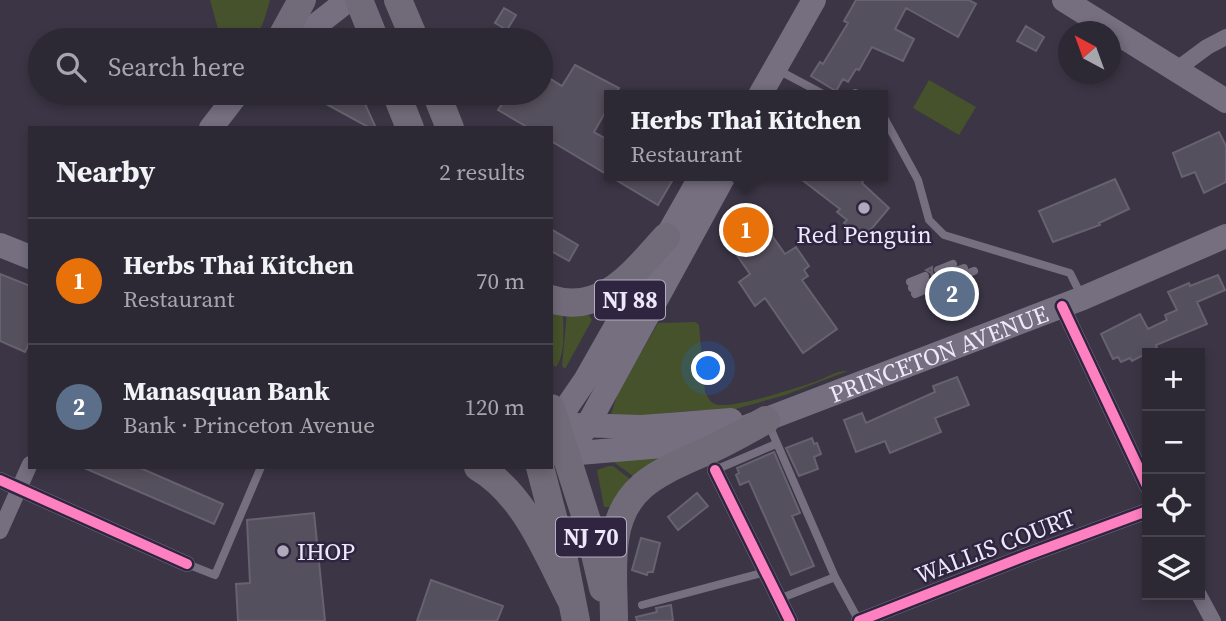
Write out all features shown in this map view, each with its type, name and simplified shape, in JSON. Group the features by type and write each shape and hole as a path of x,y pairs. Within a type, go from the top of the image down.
{"highway":[{"path":"287,28 302,0"},
{"path":"359,0 370,28"},
{"path":"398,0 410,28"},
{"path":"401,105 409,126"},
{"path":"441,105 449,126"},
{"path":"553,299 580,304 598,299 620,285 666,237"},
{"name":"NJ 70","path":"553,421 559,454 588,524 613,621"},
{"path":"613,621 614,541 619,520 628,501 641,485 654,475 727,441 771,432"},
{"path":"481,469 500,484 518,504 574,611"},
{"name":"NJ 70","path":"541,469 563,555 574,611"}],"main road":[{"path":"312,28 348,0"},
{"path":"763,90 814,0"},
{"path":"1064,0 1226,102"},
{"path":"213,126 229,105"},
{"name":"NJ 88","path":"553,421 586,379 666,237 694,181"},
{"path":"559,454 587,426 721,181"},
{"name":"PRINCETON AVENUE","path":"559,454 663,446 729,434 771,432 1226,236"},
{"path":"0,245 28,256"},
{"name":"PRINCETON AVENUE","path":"553,421 587,426 642,427 723,421 771,432"}],"street":[{"path":"1176,70 1226,37"},
{"path":"1073,302 1142,474"},
{"path":"0,531 28,469"},
{"path":"715,470 790,621"},
{"path":"0,480 187,564"},
{"name":"WALLIS COURT","path":"859,621 1142,513"},
{"path":"1202,600 1213,621"}],"lane":[{"path":"775,68 816,90"},
{"path":"888,123 918,180 929,220 944,235 1070,273 1073,302"},
{"path":"941,276 953,264"},
{"path":"941,276 964,268"},
{"path":"941,276 974,271"},
{"path":"912,288 927,282 912,288"},
{"path":"715,470 771,432 835,577 859,621"},
{"path":"187,564 215,575 260,469"},
{"path":"642,605 765,572"},
{"path":"779,599 835,577"}],"green space":[{"path":"210,0 270,0 260,28 218,28"},
{"path":"929,80 976,107 959,135 913,108"},
{"path":"553,309 563,312 563,348 559,362 554,366"},
{"path":"567,312 587,312 592,320 565,369 562,366"},
{"path":"696,322 699,325 705,392 715,404 750,401 848,371 785,395 732,410 627,417 611,414 618,393 658,323"},
{"path":"674,452 637,479 608,458"},
{"path":"613,466 634,482 612,507 604,507 597,470"}],"building":[{"path":"856,0 969,0 976,4 958,37 906,8 895,29 914,39 903,61 872,47 859,70 856,69 848,82 843,79 834,90 811,76 820,62 823,64 848,23 844,21"},
{"path":"504,8 516,15 508,28 495,23"},
{"path":"1026,26 1044,37 1036,51 1017,41"},
{"path":"575,65 619,88 604,90 604,114 594,132 604,138 604,173 553,142 553,126 526,126 498,110 502,105 553,105 553,80 562,86"},
{"path":"328,105 365,105 375,126 366,126"},
{"path":"1219,132 1226,146 1226,182 1204,193 1195,172 1182,177 1173,153"},
{"path":"1115,179 1129,209 1099,223 1100,225 1053,242 1039,211"},
{"path":"618,181 672,181 658,205"},
{"name":"Red Penguin","path":"804,181 863,181 862,183 889,208 862,240 844,223 847,220 837,212 840,209"},
{"path":"762,211 773,227 768,230 785,254 796,247 809,266 804,270 808,276 802,280 837,329 803,353 765,298 755,306 739,282 750,274 734,251 739,247 728,231 754,213 756,215"},
{"path":"553,230 578,245 569,261 553,252"},
{"path":"932,267 939,288 945,289 970,280 977,296 951,309 949,305 939,309 937,304 933,306 929,295 936,288 931,273 926,270"},
{"path":"0,274 28,285 28,345 25,352 0,341"},
{"path":"1218,275 1225,290 1197,302 1207,324 1156,345 1157,348 1142,348 1142,356 1132,361 1130,358 1121,362 1118,357 1113,359 1101,334 1140,314 1148,329 1167,320 1165,315 1177,310 1168,292 1189,283 1190,286"},
{"path":"957,377 969,405 935,418 941,432 890,453 885,441 856,452 844,420 862,413 866,423 935,392 933,386"},
{"path":"812,438 821,454 814,457 818,469 799,476 786,448"},
{"path":"774,452 800,513 792,516 814,566 791,575 749,481 740,485 736,475 739,473 737,468"},
{"path":"87,469 143,469 223,504 214,524"},
{"path":"697,493 708,506 678,530 668,517"},
{"name":"IHOP","path":"314,513 325,621 238,621 236,584 250,583 247,520"},
{"path":"641,538 660,543 653,572 648,572 647,575 632,570"},
{"path":"431,580 503,606 497,621 417,621"},
{"path":"671,605 673,621 637,621 636,617"}],"cycle path":[{"path":"1062,306 1142,475"},
{"path":"715,470 790,621"},
{"path":"0,480 187,564"},
{"path":"859,621 1142,513"}],"place":[{"name":"Red Penguin","path":"864,208"},
{"name":"Herbs Thai Kitchen","path":"746,230"},
{"name":"Manasquan Bank","path":"952,294"},
{"name":"IHOP","path":"283,551"}]}
